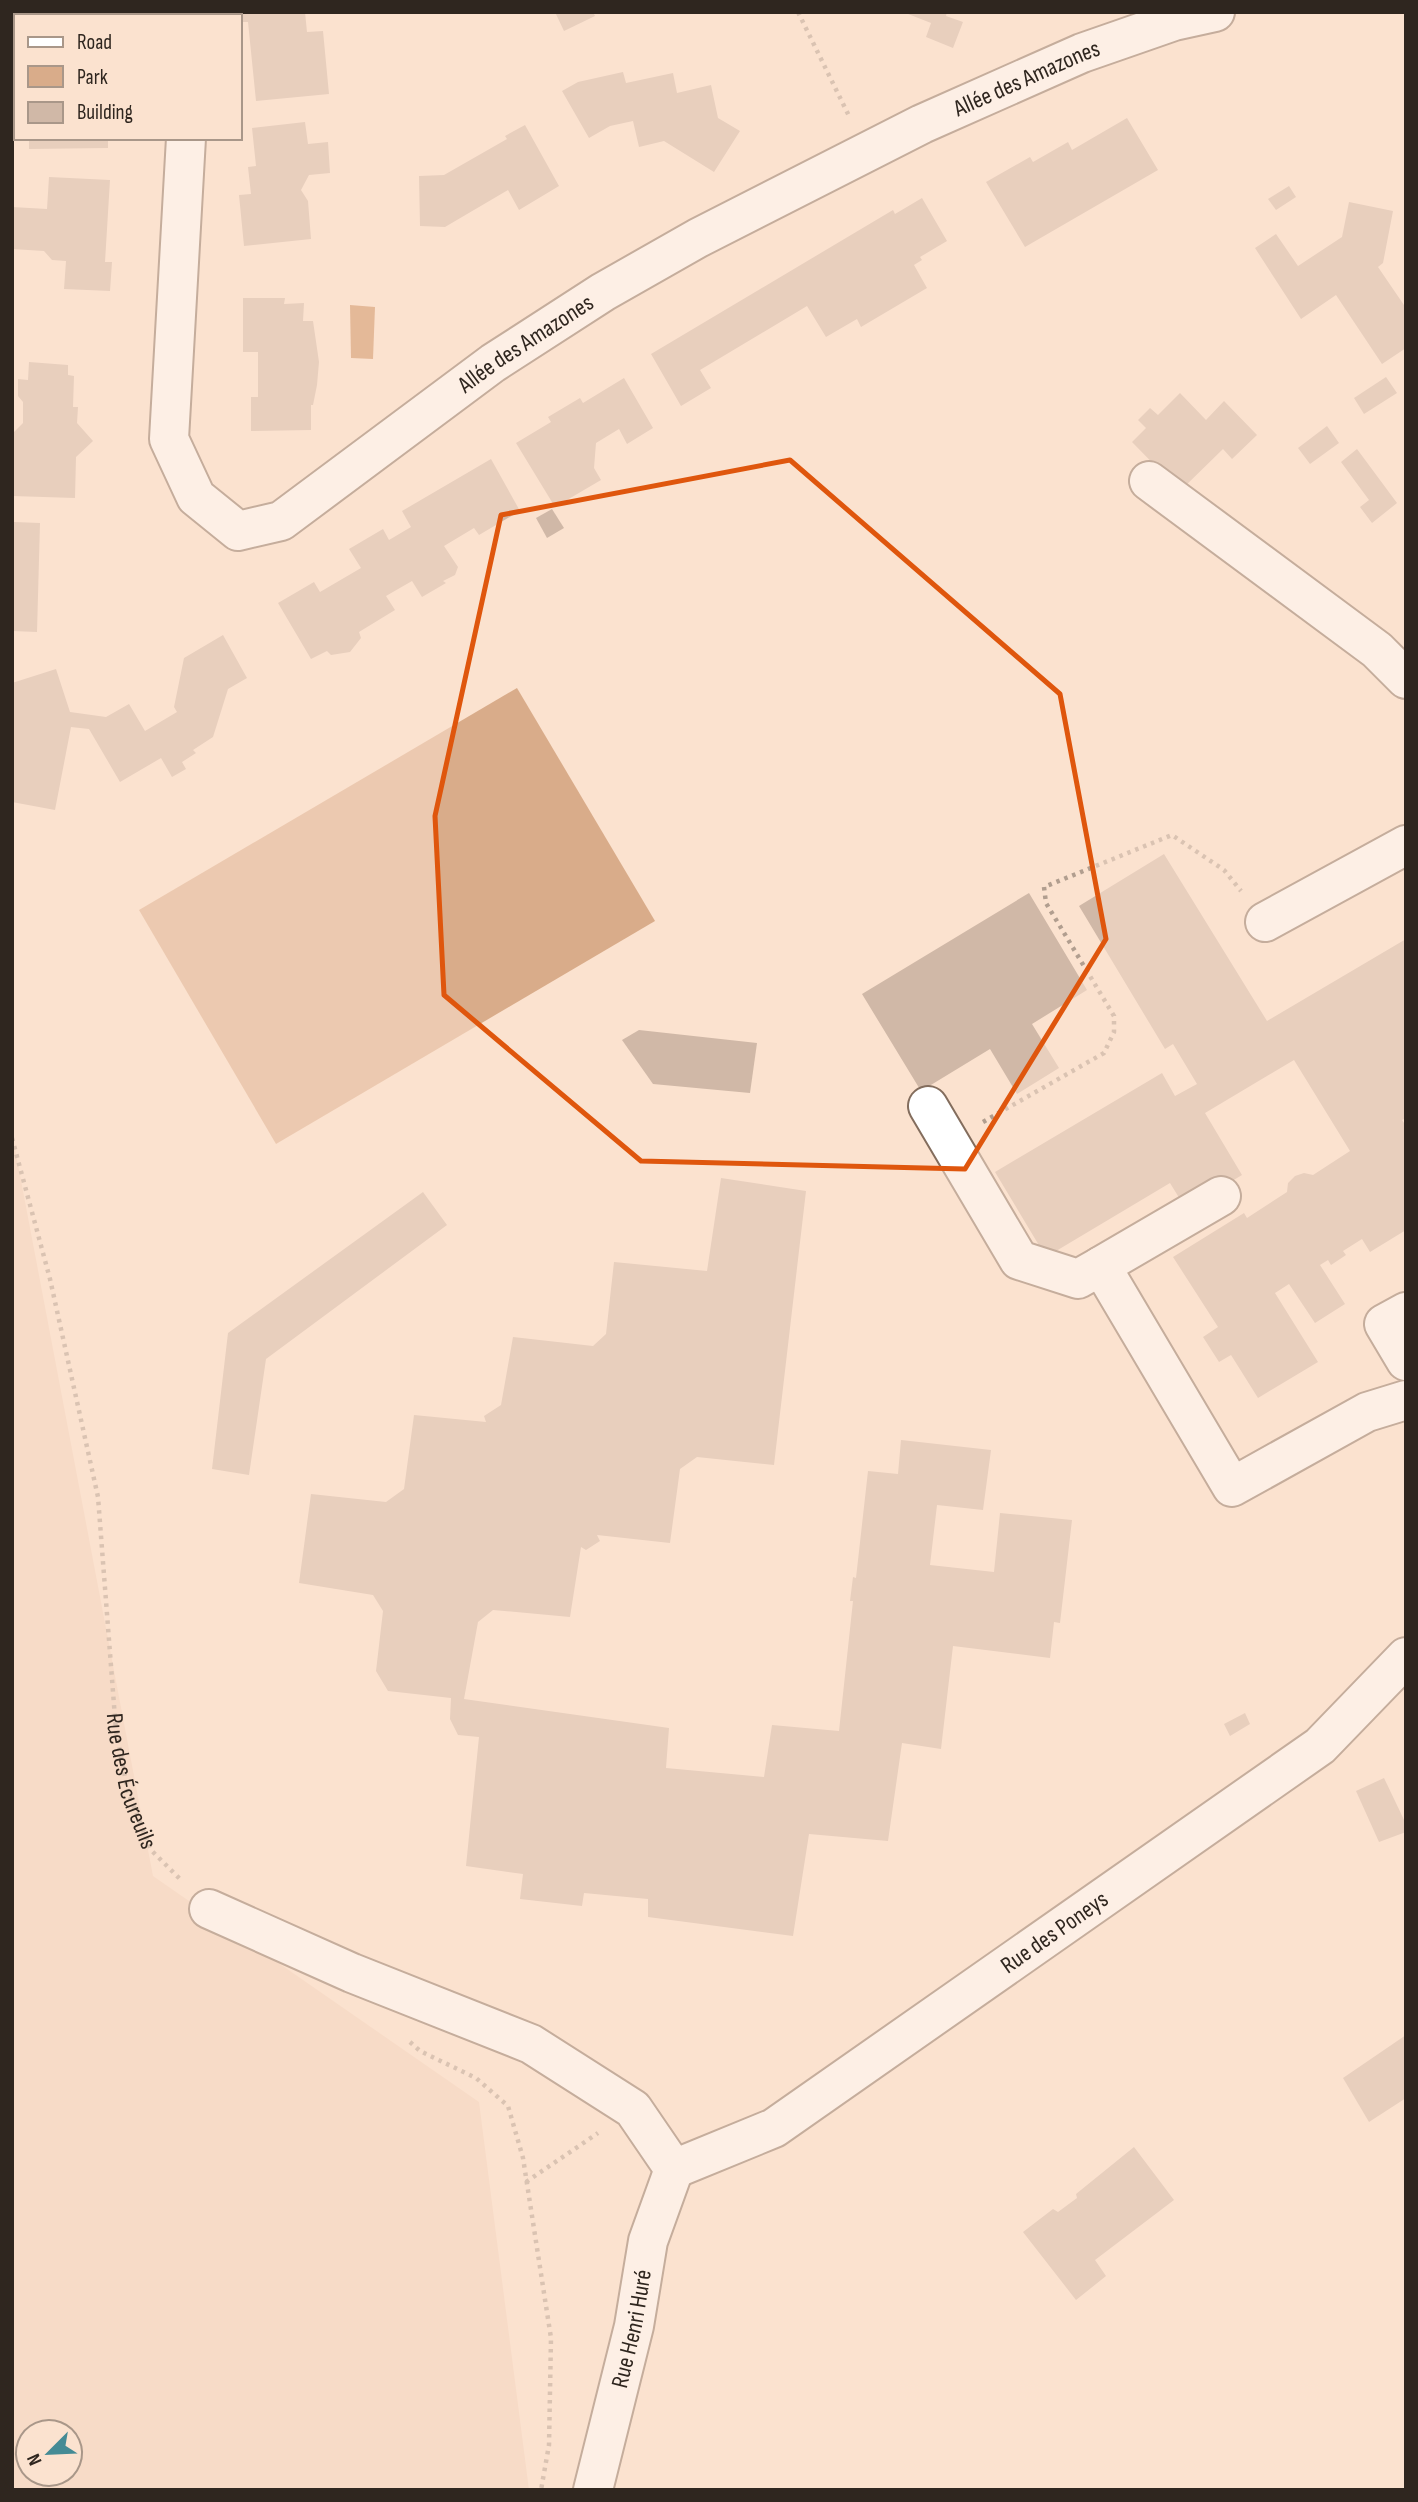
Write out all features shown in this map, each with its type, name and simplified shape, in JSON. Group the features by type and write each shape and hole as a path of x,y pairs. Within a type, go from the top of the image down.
{"street":[{"name":"Allée des Amazones","path":"186,140 169,439 196,497 238,531 281,522 493,363 603,292 698,238 866,152 1082,53 1174,20 1215,12"},
{"path":"1149,481 1377,650 1406,679"},
{"path":"1265,922 1406,845"},
{"path":"928,1106 1019,1261 1078,1279 1221,1196"},
{"path":"1101,1266 1232,1487 1367,1412 1406,1400"},
{"path":"1406,1311 1384,1324 1406,1362"},
{"name":"Rue des Poneys","path":"674,2169 775,2128 1320,1746 1406,1657"},
{"path":"209,1909 404,1994 531,2044 633,2109 674,2169"},
{"name":"Rue Henri Huré","path":"593,2490 634,2326 648,2241 674,2169"}],"path":[{"path":"798,12 866,152"},
{"path":"949,1142 1104,1053 1114,1032 1114,1016 1046,903 1044,887 1172,835 1224,870 1265,922"},
{"name":"Rue des Écureuils","path":"12,1138 50,1279 98,1497 116,1731 128,1792 151,1850 209,1909"},
{"path":"404,1994 398,2014 397,2031 420,2051 476,2078 508,2106 523,2158 551,2338 549,2445 541,2490"},
{"path":"526,2182 633,2109"}],"highlighted area":[{"path":"790,460 1060,694 1106,939 965,1169 641,1161 444,995 435,816 501,515"}],"shaded area":[{"path":"350,305 375,307 373,359 351,358"},
{"path":"12,1133 153,1876 479,2102 529,2490 12,2490"}],"green space":[{"path":"517,688 655,921 276,1144 139,910"}],"building":[{"path":"12,12 37,12 14,14 12,68"},
{"path":"242,12 305,12 307,32 323,31 329,94 256,101 248,22 243,22"},
{"path":"555,12 593,12 595,16 564,31"},
{"path":"903,12 947,12 946,16 963,22 953,48 926,37 931,23"},
{"path":"623,72 626,83 673,73 677,93 711,85 718,118 740,131 714,172 664,141 639,147 633,121 610,126 589,138 562,91 578,82"},
{"path":"1127,118 1158,170 1025,247 986,182 1030,157 1033,162 1068,142 1072,150"},
{"path":"305,122 308,144 328,142 330,173 309,175 301,190 308,201 311,239 244,246 239,195 251,194 248,167 256,166 252,128"},
{"path":"525,125 559,186 519,210 508,190 445,227 420,226 419,176 444,175 507,139 505,136"},
{"path":"29,140 108,140 108,148 29,149"},
{"path":"49,177 110,180 105,262 112,262 110,291 64,289 66,261 52,260 44,251 12,249 12,207 47,209"},
{"path":"1289,186 1296,197 1276,210 1268,199"},
{"path":"922,198 947,241 920,257 922,260 914,265 927,288 861,327 857,319 826,337 807,306 700,370 711,388 681,406 651,354 893,210 895,214"},
{"path":"1349,202 1393,211 1383,263 1378,267 1406,308 1406,348 1382,364 1336,295 1301,319 1255,248 1276,234 1298,266 1342,237"},
{"path":"243,298 285,298 284,304 304,303 303,321 313,321 319,362 317,385 311,405 311,430 251,431 251,397 258,397 258,352 243,352"},
{"path":"29,362 68,365 68,375 74,376 73,407 78,407 77,423 93,441 76,457 75,498 12,496 12,434 23,423 23,402 18,396 18,379 28,380"},
{"path":"1386,377 1397,393 1364,414 1354,398"},
{"path":"624,378 653,428 627,444 619,429 596,443 594,468 601,480 555,507 516,443 551,422 548,417 580,398 583,403"},
{"path":"1180,393 1206,420 1224,401 1257,435 1232,459 1223,449 1180,491 1132,442 1146,428 1138,420 1150,408 1158,415"},
{"path":"1327,426 1339,443 1310,464 1298,448"},
{"path":"1357,449 1397,503 1372,523 1360,507 1369,500 1341,462"},
{"path":"491,459 520,511 479,535 474,528 444,546 458,567 455,575 422,597 412,581 386,596 395,610 359,632 361,638 350,652 331,655 327,651 311,659 278,603 314,582 320,592 361,568 349,549 383,529 389,540 411,527 402,511"},
{"path":"552,509 564,528 547,538 536,518"},
{"path":"14,522 40,523 37,632 12,631"},
{"path":"223,635 247,678 228,689 213,737 193,750 196,753 182,762 186,769 172,777 161,758 120,782 89,729 71,727 55,810 12,802 12,683 56,669 70,712 106,717 129,704 145,731 177,712 174,707 184,658"},
{"path":"1164,854 1267,1021 1406,939 1406,1118 1402,1120 1406,1126 1406,1230 1370,1252 1362,1239 1343,1251 1346,1255 1331,1265 1328,1260 1320,1265 1345,1304 1315,1323 1289,1284 1275,1293 1318,1362 1258,1398 1231,1355 1219,1362 1203,1337 1218,1327 1173,1257 1244,1213 1247,1218 1287,1192 1288,1183 1295,1176 1304,1173 1313,1175 1350,1151 1294,1060 1205,1113 1242,1175 1186,1209 1170,1183 1046,1257 995,1172 1162,1073 1175,1096 1197,1084 1173,1044 1165,1049 1079,906"},
{"path":"1029,893 1087,990 1032,1024 1059,1068 1017,1094 990,1049 921,1091 862,994"},
{"path":"639,1030 757,1043 750,1093 653,1084 622,1040"},
{"path":"721,1178 806,1191 774,1465 697,1457 680,1469 670,1543 597,1535 600,1541 586,1550 581,1547 570,1617 493,1610 478,1622 464,1699 669,1728 666,1768 764,1777 772,1725 839,1731 853,1601 850,1601 853,1577 856,1578 868,1471 898,1474 901,1440 991,1450 983,1510 937,1505 930,1565 994,1572 1000,1513 1072,1520 1060,1623 1054,1622 1050,1658 953,1646 941,1749 902,1743 888,1841 809,1834 793,1936 648,1917 648,1899 584,1893 582,1906 520,1899 523,1874 466,1866 479,1737 458,1735 450,1719 451,1698 388,1691 376,1671 383,1611 373,1595 299,1583 311,1494 386,1502 404,1489 414,1415 486,1422 484,1416 501,1405 513,1337 593,1346 606,1334 614,1262 707,1271"},
{"path":"423,1192 447,1225 266,1359 249,1475 212,1469 228,1333"},
{"path":"1245,1713 1250,1724 1230,1736 1224,1724"},
{"path":"1384,1778 1406,1824 1406,1832 1379,1842 1356,1791"},
{"path":"1406,2035 1406,2098 1369,2122 1343,2078"},
{"path":"1134,2147 1174,2200 1095,2260 1106,2276 1076,2300 1023,2232 1053,2209 1058,2212 1077,2198 1076,2194"}]}
